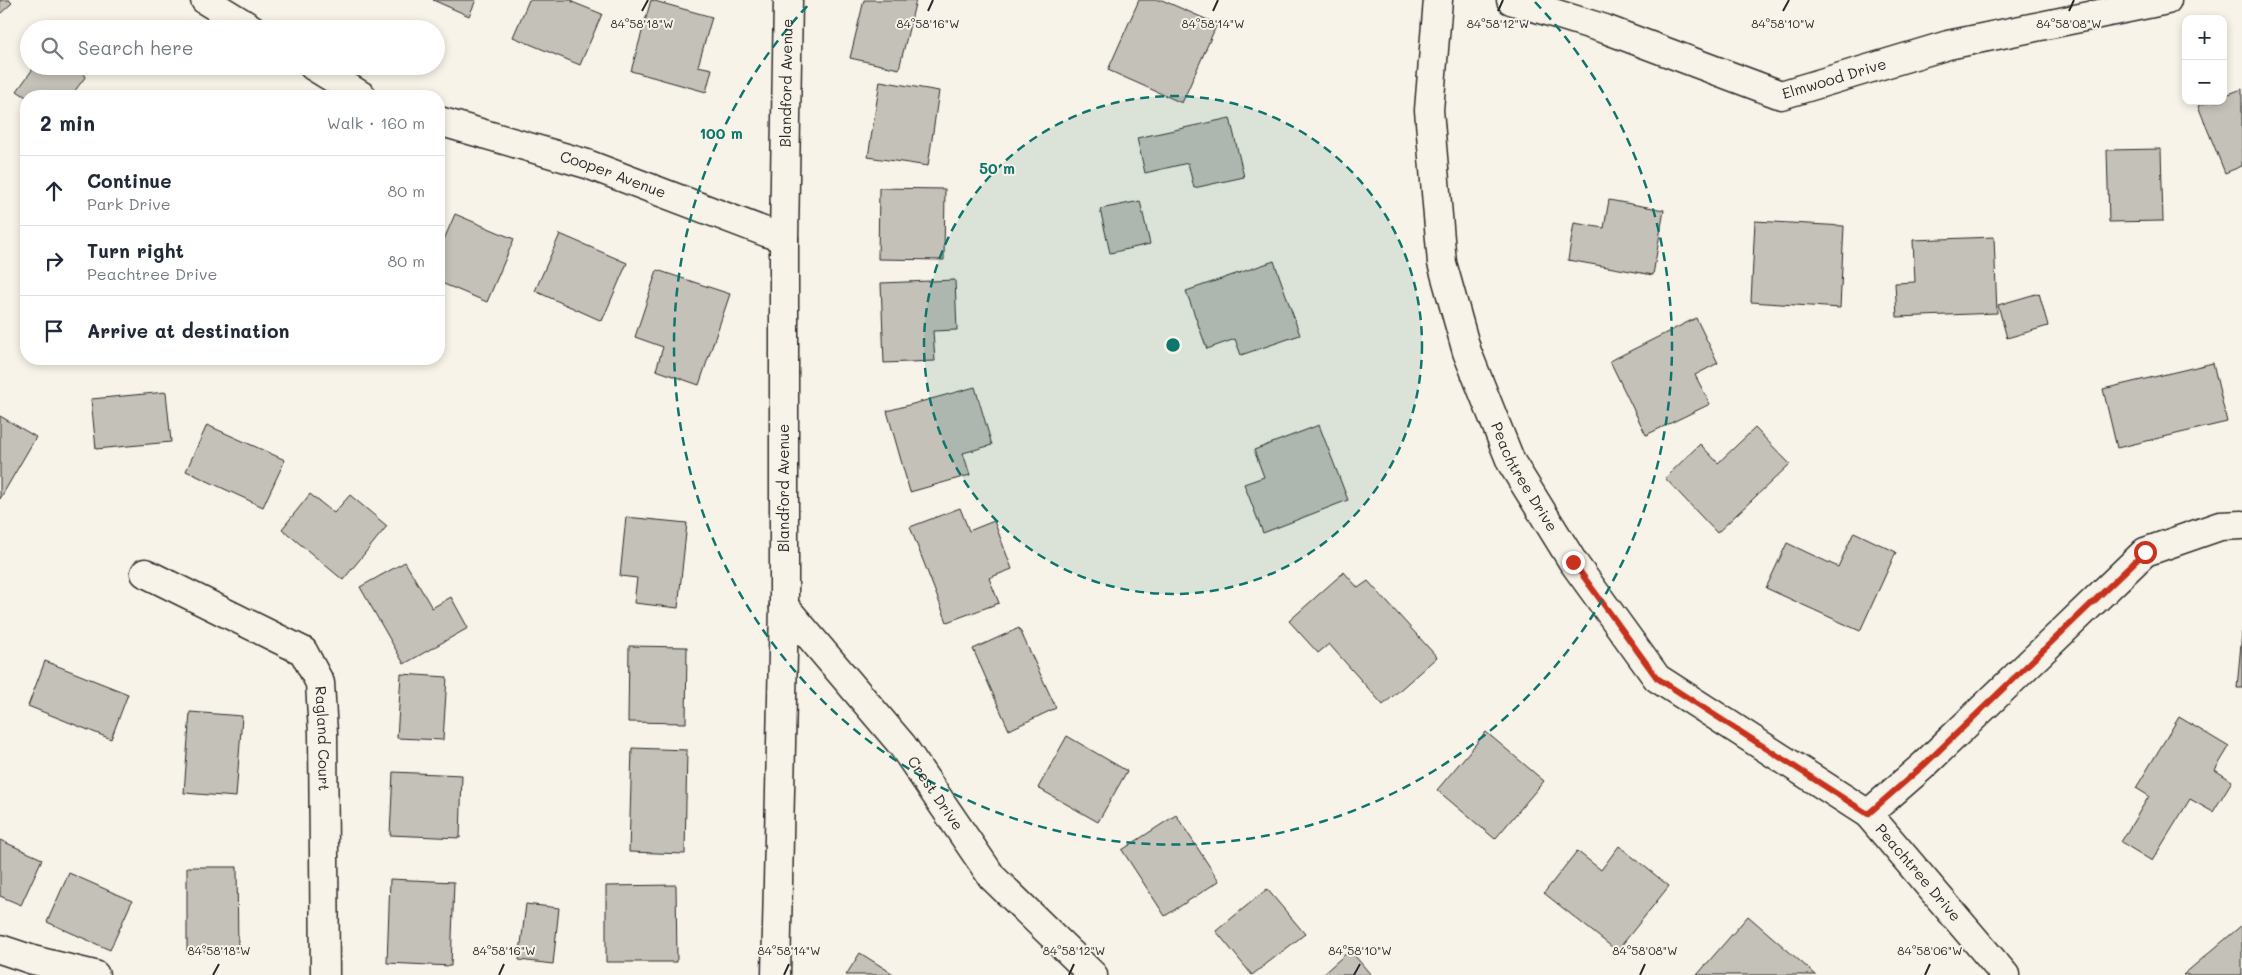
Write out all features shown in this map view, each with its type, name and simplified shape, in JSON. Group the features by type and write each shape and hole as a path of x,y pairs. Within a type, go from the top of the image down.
{"street":[{"path":"205,0 237,20"},
{"name":"Blandford Avenue","path":"776,975 784,606 784,240 788,0"},
{"name":"Peachtree Drive","path":"1438,0 1428,110 1442,263 1467,352 1510,462 1573,562 1657,678 1868,814 2005,975"},
{"name":"Elmwood Drive","path":"1511,0 1605,29 1781,95 1948,45 2167,0"},
{"path":"328,75 352,90"},
{"name":"Cooper Avenue","path":"445,123 587,164 784,240"},
{"path":"1868,814 1924,765 2145,552 2220,526 2242,525"},
{"name":"Ragland Court","path":"145,573 303,652 320,683 323,733 325,975"},
{"name":"Crest Drive","path":"784,606 902,745 992,877 1093,975"},
{"path":"0,949 33,960 95,975"}],"building":[{"path":"0,0 9,0 12,3 0,14"},
{"path":"433,0 476,0 469,16"},
{"path":"529,0 573,0 572,2 602,14 580,65 513,37"},
{"path":"651,0 712,17 698,66 712,69 706,92 631,71"},
{"path":"864,0 916,0 899,69 850,58"},
{"path":"1139,0 1162,0 1217,24 1182,103 1108,70"},
{"path":"29,75 86,76 76,90 20,90 20,93 17,91"},
{"path":"880,81 939,91 928,166 868,157"},
{"path":"2242,89 2242,166 2225,173 2198,106 2227,105 2227,95"},
{"path":"1230,118 1244,177 1194,188 1188,163 1145,173 1137,138"},
{"path":"2161,149 2163,221 2109,222 2107,150"},
{"path":"879,188 945,189 944,260 878,259"},
{"path":"1609,200 1664,210 1653,275 1568,260 1574,223 1604,228"},
{"path":"1140,201 1150,244 1110,253 1100,209"},
{"path":"455,214 514,239 487,302 445,284 445,237"},
{"path":"1755,221 1844,226 1840,308 1751,302"},
{"path":"560,234 627,263 602,321 535,291"},
{"path":"1994,237 1997,313 1897,317 1895,283 1915,282 1913,240"},
{"path":"1274,261 1300,335 1241,355 1235,339 1207,349 1186,291"},
{"path":"657,270 730,294 699,385 656,370 663,347 635,337"},
{"path":"955,280 957,330 933,331 935,361 884,363 881,283"},
{"path":"2039,293 2048,326 2007,338 1998,305"},
{"path":"1696,318 1718,363 1695,375 1710,404 1646,435 1610,361"},
{"path":"2213,363 2227,422 2117,448 2103,389"},
{"path":"975,387 992,445 963,453 970,475 910,492 887,411"},
{"path":"166,392 171,442 96,449 91,399"},
{"path":"0,416 36,437 0,499"},
{"path":"207,425 285,460 263,507 186,471"},
{"path":"1319,425 1348,500 1263,533 1244,484 1264,477 1254,450"},
{"path":"1755,428 1790,464 1717,533 1665,478 1700,444 1718,463"},
{"path":"310,494 334,513 350,495 387,526 343,580 282,529"},
{"path":"960,508 969,531 994,521 1012,569 989,578 999,603 947,622 910,527"},
{"path":"626,517 687,523 678,608 634,603 637,578 620,576"},
{"path":"1854,532 1896,552 1860,631 1766,588 1787,543 1838,567"},
{"path":"405,562 432,608 451,597 468,628 404,664 360,587"},
{"path":"1344,572 1358,588 1368,581 1437,657 1383,705 1329,644 1318,653 1289,621"},
{"path":"1019,628 1056,708 1009,730 973,649"},
{"path":"2242,632 2242,688 2237,688"},
{"path":"629,646 687,647 686,723 628,722"},
{"path":"45,661 128,694 111,739 28,706"},
{"path":"401,674 447,677 443,740 397,738"},
{"path":"190,712 242,716 236,797 184,793"},
{"path":"2179,717 2229,747 2215,770 2232,781 2213,812 2190,799 2152,861 2121,842 2149,796 2136,788"},
{"path":"1486,732 1544,781 1495,839 1437,790"},
{"path":"1067,736 1127,771 1098,822 1038,788"},
{"path":"632,748 687,750 685,854 629,852"},
{"path":"393,772 462,775 460,838 390,835"},
{"path":"1176,815 1219,881 1165,916 1122,850"},
{"path":"0,840 42,859 21,905 0,896"},
{"path":"1619,846 1669,886 1617,951 1544,893 1577,851 1601,870"},
{"path":"187,867 237,867 238,951 187,951"},
{"path":"69,873 132,901 110,950 47,922"},
{"path":"390,879 454,882 451,966 387,963"},
{"path":"676,885 677,962 606,962 606,886"},
{"path":"1267,889 1305,934 1252,975 1216,931"},
{"path":"526,904 559,908 553,964 519,960"},
{"path":"1748,916 1816,975 1697,975"},
{"path":"2242,925 2242,975 2183,975"},
{"path":"1350,950 1371,975 1322,975"},
{"path":"860,953 895,975 846,975"}],"route":[{"path":"1573,562 1657,678 1868,814 1924,765 2145,552"}]}
